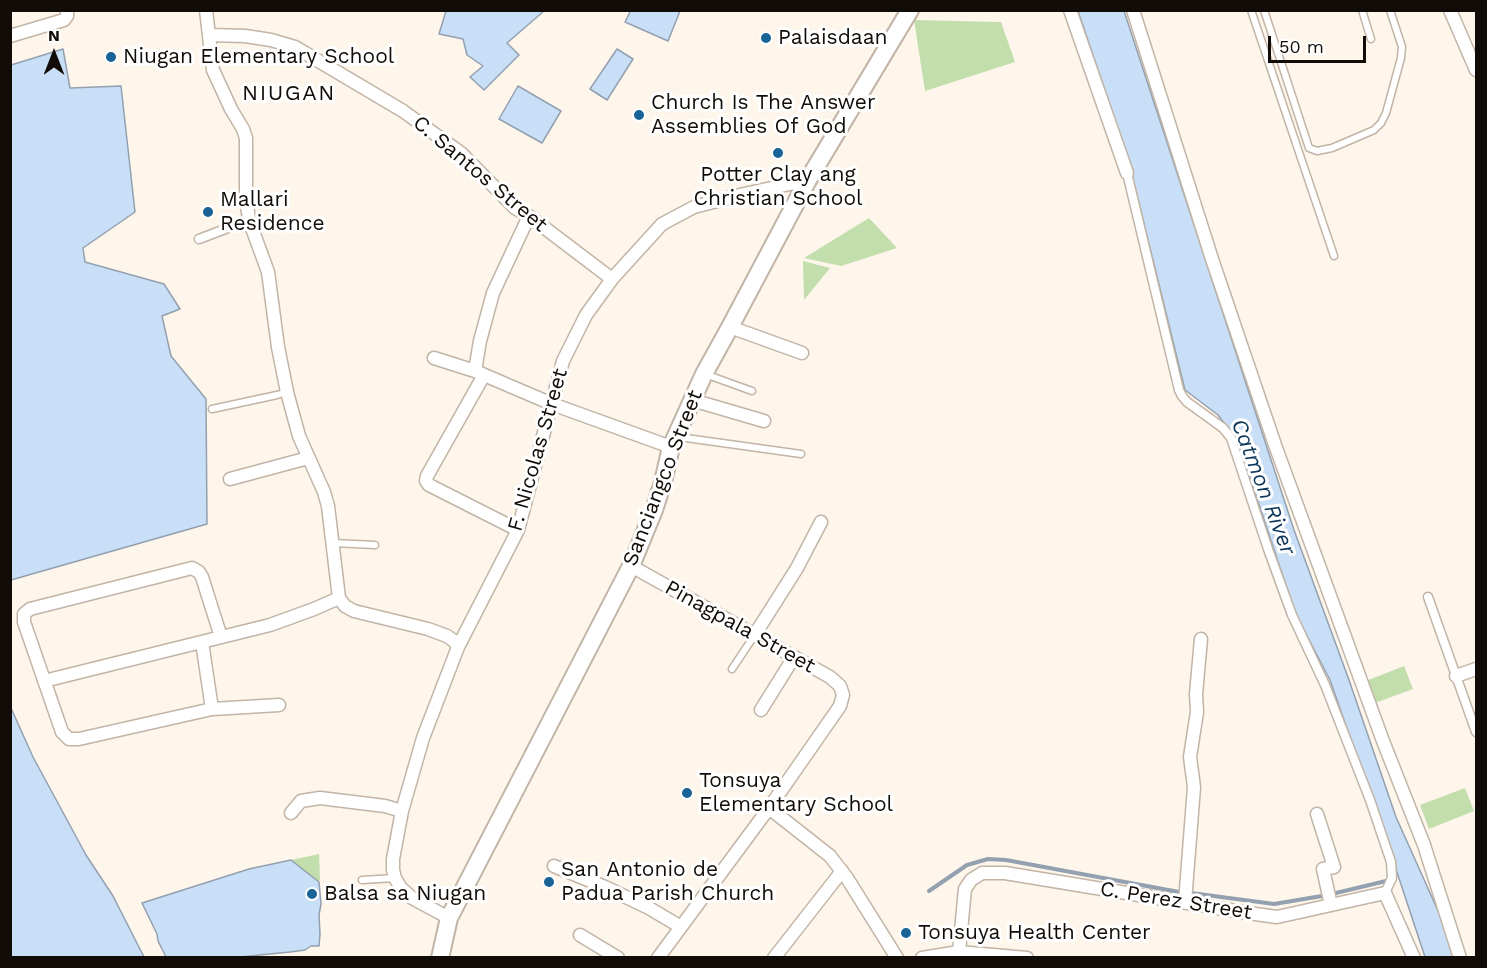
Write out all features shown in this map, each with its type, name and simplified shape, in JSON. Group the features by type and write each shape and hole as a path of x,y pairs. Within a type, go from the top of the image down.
{"main road":[{"name":"Sanciangco Street","path":"440,957 449,918 631,566 654,510 673,442 704,374 808,180 910,10"}],"street":[{"path":"206,10 213,70 246,138 249,220 268,272 278,347 299,436 328,506 339,598 345,606 354,611 428,629 447,636 458,646"},
{"path":"1070,10 1127,173 1179,390 1187,402 1223,429 1231,438 1292,615 1325,685 1376,818 1391,862 1392,878 1385,893 1414,957"},
{"path":"1133,10 1212,259 1275,445 1383,741 1424,845 1460,957"},
{"path":"1450,10 1476,67"},
{"path":"10,36 64,20 67,13"},
{"name":"C. Santos Street","path":"210,35 245,36 271,40 295,47 324,63 403,111 461,153 515,208 529,216 612,279"},
{"name":"F. Nicolas Street","path":"395,878 393,860 402,811 423,738 458,646 518,530 563,361 586,315 612,279 662,224 694,207 808,180"},
{"path":"518,530 429,485 426,476 480,373 480,341 493,292 529,216"},
{"path":"199,239 249,220"},
{"path":"730,327 802,353"},
{"path":"434,358 480,373 552,404 673,442"},
{"path":"692,400 764,421"},
{"path":"230,479 308,458"},
{"path":"754,636 797,568 821,522"},
{"name":"Pinagpala Street","path":"631,566 830,677 840,686 843,695 840,706 770,808"},
{"path":"221,638 202,577 192,568 30,609 24,614 24,622 62,732 69,739 79,739 212,709 279,705"},
{"path":"1428,597 1476,732"},
{"path":"44,681 270,625 339,598"},
{"path":"1185,902 1194,788 1190,757 1197,712 1196,694 1201,639"},
{"path":"202,642 212,709"},
{"path":"761,710 794,657"},
{"path":"1456,676 1476,669"},
{"path":"291,813 301,801 320,798 402,811"},
{"path":"658,957 770,808 830,856 897,957"},
{"path":"1317,814 1334,867 1323,869 1332,905"},
{"path":"554,866 649,908 681,927"},
{"path":"774,957 842,871"},
{"name":"C. Perez Street","path":"960,952 965,889 971,880 982,873 1005,873 1276,916 1385,893"},
{"path":"395,878 401,888 412,898 449,918"},
{"path":"580,935 618,957"},
{"path":"922,957 960,952 1027,957"}],"lane":[{"path":"1251,10 1334,256"},
{"path":"1264,10 1309,148 1317,151 1332,148 1374,130 1381,123 1386,113 1402,47 1390,10"},
{"path":"1362,10 1371,39"},
{"path":"704,374 752,391"},
{"path":"212,410 287,392"},
{"path":"673,442 801,454"},
{"path":"333,543 375,545"},
{"path":"732,669 754,636"},
{"path":"362,880 395,878"}],"green space":[{"path":"914,20 1001,22 1015,62 925,91"},
{"path":"869,218 897,248 841,266 804,258"},
{"path":"803,261 830,268 804,300"},
{"path":"1404,666 1413,689 1375,703 1366,681"},
{"path":"1465,788 1474,811 1429,829 1420,805"},
{"path":"319,854 319,882 291,860"}],"water":[{"path":"446,10 544,11 507,43 519,55 484,90 470,77 483,66 467,55 463,39 439,34"},
{"path":"631,10 680,11 668,41 625,22"},
{"name":"Catmon River","path":"1078,11 1124,11 1294,530 1396,817 1439,913 1454,957 1425,957 1330,680 1295,613 1238,441 1218,415 1185,390 1128,159"},
{"path":"63,49 70,88 121,86 135,212 83,248 85,262 164,284 180,309 162,316 171,356 206,399 207,524 11,580 11,65"},
{"path":"617,49 633,59 607,100 590,89"},
{"path":"518,86 561,111 542,143 499,119"},
{"path":"11,708 33,757 86,855 113,896 144,957 11,957"},
{"path":"291,860 319,882 321,904 319,946 311,946 305,950 240,957 166,957 142,903 249,869"}],"waterway":[{"path":"929,891 967,865 988,859 1006,860 1179,892"},
{"path":"1336,893 1386,881"},
{"path":"1191,893 1274,904 1322,896"}],"place":[{"name":"Palaisdaan","path":"766,38"},
{"name":"Niugan Elementary School","path":"111,57"},
{"name":"Church Is The Answer Assemblies Of God","path":"639,115"},
{"name":"Potter Clay ang Christian School","path":"778,153"},
{"name":"Mallari Residence","path":"208,212"},
{"name":"Tonsuya Elementary School","path":"687,793"},
{"name":"San Antonio de Padua Parish Church","path":"549,882"},
{"name":"Balsa sa Niugan","path":"312,894"},
{"name":"Tonsuya Health Center","path":"906,933"}],"district":[{"name":"NIUGAN","path":"289,94"}]}
